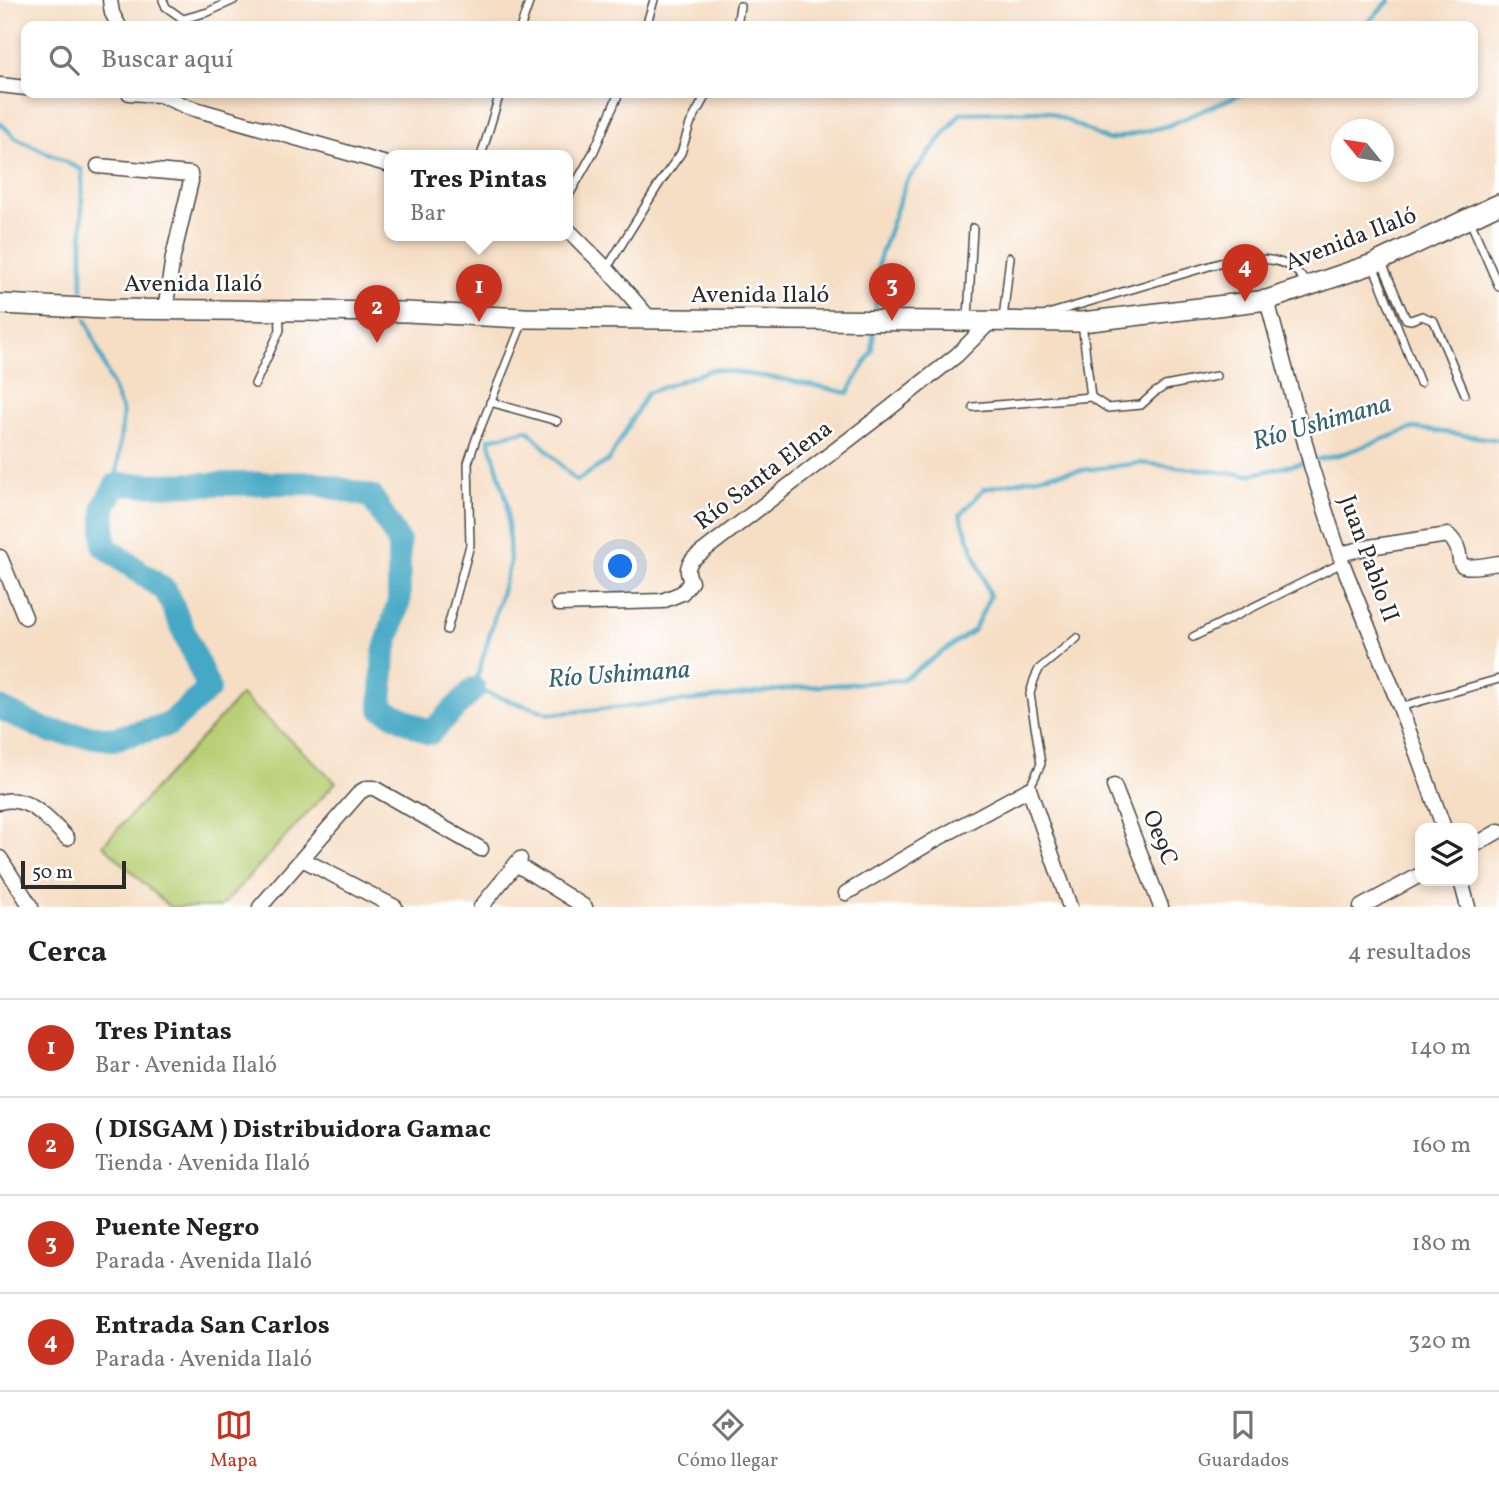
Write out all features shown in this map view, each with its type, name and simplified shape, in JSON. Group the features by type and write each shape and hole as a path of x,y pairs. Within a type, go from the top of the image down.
{"main road":[{"name":"Avenida Ilaló","path":"0,304 524,318 1082,322 1267,300 1377,262 1499,204"}],"street":[{"path":"110,0 116,21"},
{"path":"0,85 21,87"},
{"path":"168,98 188,107 384,163"},
{"path":"98,166 191,174 165,310"},
{"path":"573,235 651,320"},
{"name":"Juan Pablo II","path":"1267,300 1312,469 1341,558 1400,706 1442,823"},
{"name":"Río Santa Elena","path":"559,604 662,601 682,593 691,582 687,574 688,565 693,559 957,355 1003,323"},
{"path":"1341,558 1448,535 1453,539 1459,562 1464,567 1499,563"},
{"path":"0,557 24,617"},
{"name":"Oe9C","path":"1114,786 1161,907"},
{"path":"260,907 360,792 367,788 374,789 481,849"},
{"path":"846,893 933,841 1029,789 1070,907"},
{"path":"0,802 15,799 40,811 67,838"},
{"path":"1478,843 1499,831"},
{"path":"0,858 31,907"},
{"path":"302,859 395,907"},
{"path":"481,907 518,861 585,907"},
{"path":"1362,907 1415,878"},
{"path":"1462,886 1468,907"}],"lane":[{"path":"163,0 166,7 183,19 208,12 234,0"},
{"path":"523,21 530,0"},
{"path":"648,21 654,0"},
{"path":"738,21 740,6"},
{"path":"483,150 498,98"},
{"path":"573,188 594,151 617,98"},
{"path":"606,268 681,153 690,124 704,98"},
{"path":"1469,218 1499,287"},
{"path":"968,323 973,228"},
{"path":"1010,257 1003,323 1223,262 1265,258 1281,262 1293,267 1307,285"},
{"path":"1377,262 1420,383"},
{"path":"1377,262 1406,319 1422,316 1434,321 1465,394"},
{"path":"256,384 280,330 279,310"},
{"path":"447,630 470,545 468,463 524,318"},
{"path":"1082,322 1091,397"},
{"path":"974,407 1091,397 1108,408 1141,405 1166,386 1216,376"},
{"path":"490,402 556,421"},
{"path":"1193,637 1341,558"},
{"path":"1029,789 1041,764 1030,694 1034,680 1039,669 1077,638"},
{"path":"1400,706 1499,679"}],"green space":[{"path":"241,695 336,782 221,907 169,907 103,845"}],"waterway":[{"path":"1369,21 1390,0"},
{"path":"875,314 879,260 906,182 961,113 1047,111 1108,140 1167,126 1232,98"},
{"path":"0,123 15,137 82,170 82,289"},
{"path":"86,319 123,413 116,485"},
{"name":"Río Ushimana","path":"874,327 872,351 848,393 787,380 713,369 647,393 609,460 576,481 528,430 489,439 507,502 510,563 474,689 551,714 795,688 902,680 974,630 990,596 960,515 984,489 1052,474 1140,463 1249,475 1345,453 1414,428 1499,440"},
{"name":"Río Ushimana","path":"0,708 48,731 112,739 168,725 209,689 166,591 104,546 104,506 116,485 315,483 372,497 399,542 399,601 384,653 381,708 430,733 474,689"}],"place":[{"name":"Entrada San Carlos","path":"1245,302"},
{"name":"Puente Negro","path":"892,321"},
{"name":"Tres Pintas","path":"479,322"},
{"name":"( DISGAM ) Distribuidora Gamac","path":"377,343"}]}
